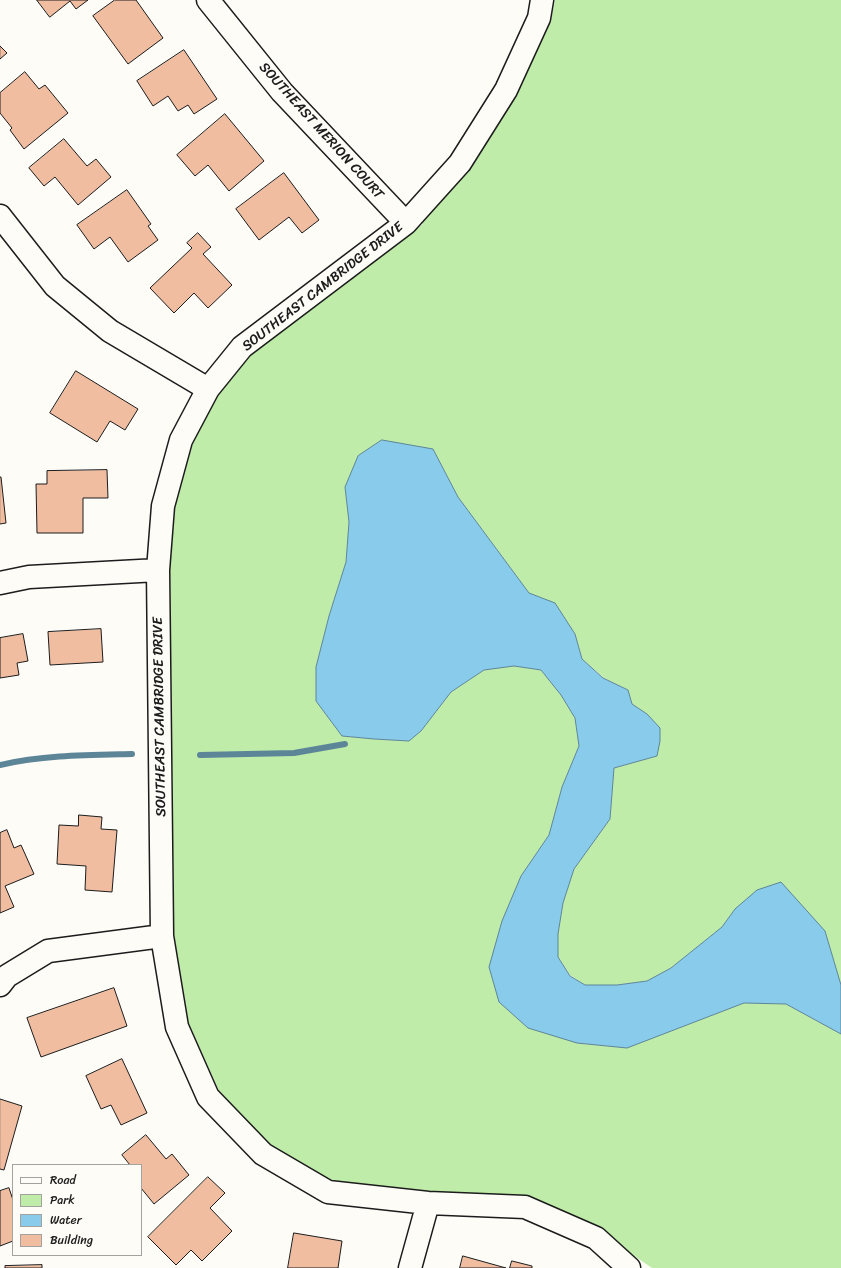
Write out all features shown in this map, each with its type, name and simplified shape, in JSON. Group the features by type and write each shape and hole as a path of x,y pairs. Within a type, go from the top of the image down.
{"street":[{"name":"SOUTHEAST MERION COURT","path":"208,0 282,92 406,223"},
{"name":"SOUTHEAST CAMBRIDGE DRIVE","path":"542,0 539,18 506,90 460,163 406,223 242,347 208,389 181,440 163,506 158,570 162,936 177,1027 208,1097 263,1154 328,1192 428,1203 524,1207 596,1238 629,1268"},
{"path":"0,216 55,286 110,331 208,389"},
{"path":"0,583 29,577 158,570"},
{"path":"0,985 7,976 48,951 162,936"},
{"path":"410,1268 428,1203"}],"green space":[{"path":"555,0 841,0 841,985 825,931 735,909 722,927 671,968 647,981 617,985 585,985 570,975 558,957 558,934 563,903 574,869 610,819 614,768 657,756 647,714 632,704 628,690 604,678 582,659 575,634 555,604 529,593 458,497 433,449 345,487 349,522 346,562 329,616 316,667 316,701 342,736 409,741 421,731 451,692 484,670 514,666 541,670 561,695 575,718 579,746 562,787 549,835 521,876 577,1043 627,1048 744,1003 786,1004 841,1034 841,1268 652,1268 630,1253 601,1228 530,1197 430,1192 332,1181 271,1146 219,1091 189,1024 174,935 170,570 175,508 193,443 218,395 251,355 423,224 422,223 471,168 517,95 551,20"}],"water":[{"path":"382,440 433,449 458,497 529,593 555,603 575,634 582,659 603,678 628,690 632,704 647,714 660,728 660,741 657,756 614,768 610,819 574,869 563,903 558,934 558,957 570,976 585,985 617,985 647,981 671,968 722,927 735,909 757,890 781,882 825,931 841,985 841,1034 786,1004 744,1003 627,1048 577,1043 528,1028 499,1002 489,967 502,921 521,876 549,835 562,787 579,746 575,718 561,695 541,670 514,666 484,670 451,692 421,731 409,741 342,736 316,701 316,667 329,616 346,562 349,522 345,487 358,456"}],"building":[{"path":"37,0 88,0 76,9 70,1 50,17"},
{"path":"115,0 136,0 163,38 128,64 93,16"},
{"path":"0,46 7,53 0,59"},
{"path":"184,50 217,99 194,114 188,105 178,111 168,96 153,106 137,81"},
{"path":"25,72 39,89 45,85 68,113 24,149 10,130 12,128 0,113 0,93"},
{"path":"225,114 264,161 229,191 208,165 195,176 177,155"},
{"path":"64,139 87,166 96,159 111,177 78,205 55,177 44,186 29,168"},
{"path":"284,173 319,220 302,233 289,217 259,240 236,209"},
{"path":"127,190 151,224 148,226 158,240 128,262 110,237 94,249 77,225"},
{"path":"198,233 211,247 203,254 232,285 208,308 194,293 174,313 150,288 192,248 187,243"},
{"path":"76,371 138,409 125,430 110,421 97,442 50,413"},
{"path":"107,470 108,498 83,498 83,533 37,533 36,484 47,484 47,471"},
{"path":"0,477 6,523 0,524"},
{"path":"101,629 103,662 50,665 48,632"},
{"path":"23,634 28,661 17,663 19,675 0,678 0,638"},
{"path":"79,815 102,817 101,829 117,830 112,892 85,890 86,866 57,864 59,825 78,826"},
{"path":"7,830 14,848 21,845 34,874 5,886 14,907 0,913 0,833"},
{"path":"114,988 127,1026 41,1057 27,1018"},
{"path":"122,1059 147,1113 121,1125 111,1105 101,1109 86,1076"},
{"path":"0,1099 22,1106 4,1170 0,1169"},
{"path":"146,1135 166,1159 172,1154 189,1175 154,1204 142,1189 142,1164 129,1164 122,1155"},
{"path":"208,1177 225,1193 210,1208 232,1231 202,1261 191,1250 176,1265 148,1237"},
{"path":"9,1188 12,1197 12,1241 0,1246 0,1191"},
{"path":"294,1233 342,1241 338,1268 288,1268"},
{"path":"463,1256 506,1268 460,1268"},
{"path":"512,1261 532,1266 532,1268 510,1268"},
{"path":"42,1265 42,1268 5,1268 5,1266"}],"waterway":[{"path":"200,755 294,753 345,744"},
{"path":"0,765 49,757 132,754"}]}
